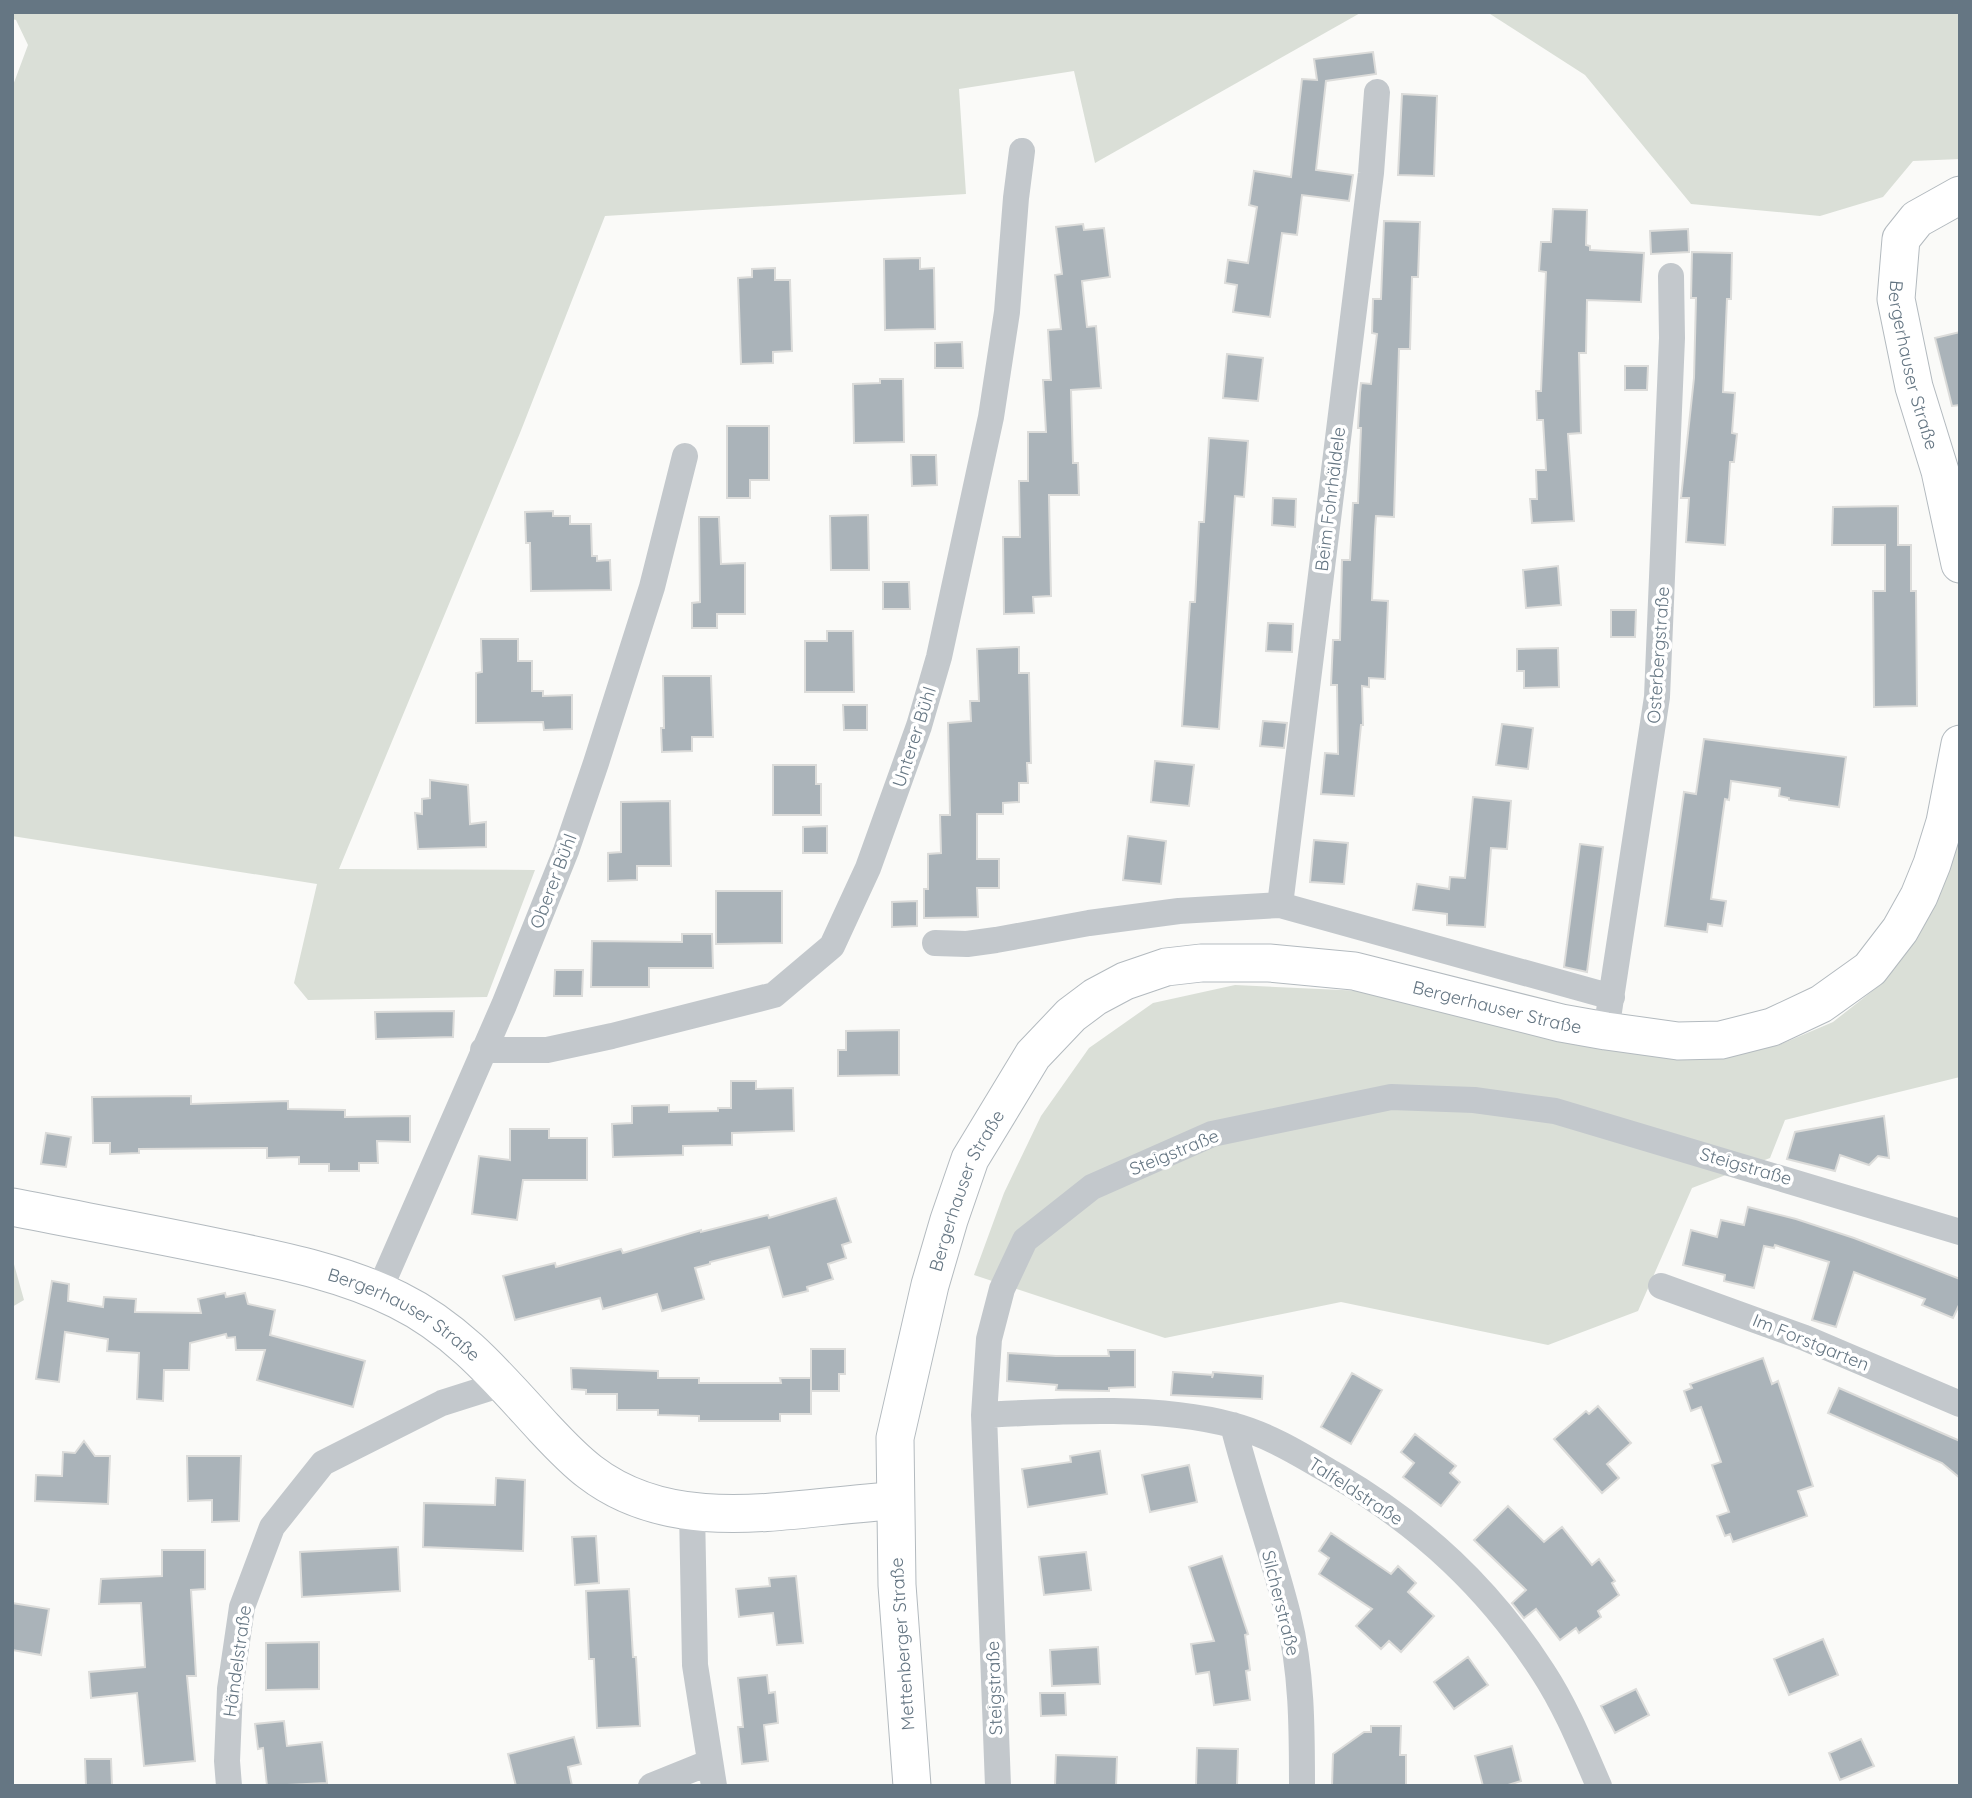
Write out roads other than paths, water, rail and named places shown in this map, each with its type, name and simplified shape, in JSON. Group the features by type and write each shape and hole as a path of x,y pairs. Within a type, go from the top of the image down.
{"main road":[{"name":"Bergerhauser Straße","path":"1960,195 1917,219 1901,239 1896,299 1914,387 1940,471 1960,564"},
{"name":"Bergerhauser Straße","path":"12,1207 268,1258 322,1271 379,1291 434,1320 466,1345 591,1472 624,1492 657,1505 692,1511 757,1513 894,1501 895,1438 930,1284 948,1220 970,1159 1033,1055 1072,1015 1095,998 1125,981 1166,967 1201,963 1269,963 1354,971 1561,1023 1609,1014 1678,1041 1721,1040 1772,1027 1821,1004 1870,969 1900,930 1919,896 1932,864 1945,822 1960,744"},
{"name":"Mettenberger Straße","path":"894,1501 897,1585 912,1786"}],"street":[{"name":"Beim Fohrhäldele","path":"1280,905 1371,173 1377,92"},
{"name":"Unterer Bühl","path":"483,1050 547,1050 612,1037 774,995 832,946 868,868 919,726 939,657 991,417 1007,312 1022,151"},
{"name":"Osterbergstraße","path":"1609,1014 1657,697 1672,338 1671,276"},
{"name":"Oberer Bühl","path":"379,1291 533,935 566,851 652,587 685,456"},
{"path":"935,943 967,944 1179,911 1280,905 1609,1014"},
{"name":"Steigstraße","path":"998,1786 984,1415 989,1339 1002,1289 1025,1240 1091,1187 1212,1133 1391,1097 1474,1100 1555,1111 1960,1232"},
{"name":"Im Forstgarten","path":"1661,1286 1805,1338 1960,1404"},
{"name":"Händelstraße","path":"229,1786 227,1761 230,1689 242,1607 272,1527 323,1463 442,1404 505,1383"},
{"name":"Talfeldstraße","path":"984,1415 1126,1412 1183,1415 1233,1425 1283,1444 1380,1502 1460,1567 1511,1626 1544,1674 1573,1727 1599,1786"},
{"name":"Silcherstraße","path":"1233,1425 1246,1478 1288,1615 1296,1660 1302,1723 1302,1786"},
{"path":"651,1786 711,1774 695,1665 692,1511"}]}
